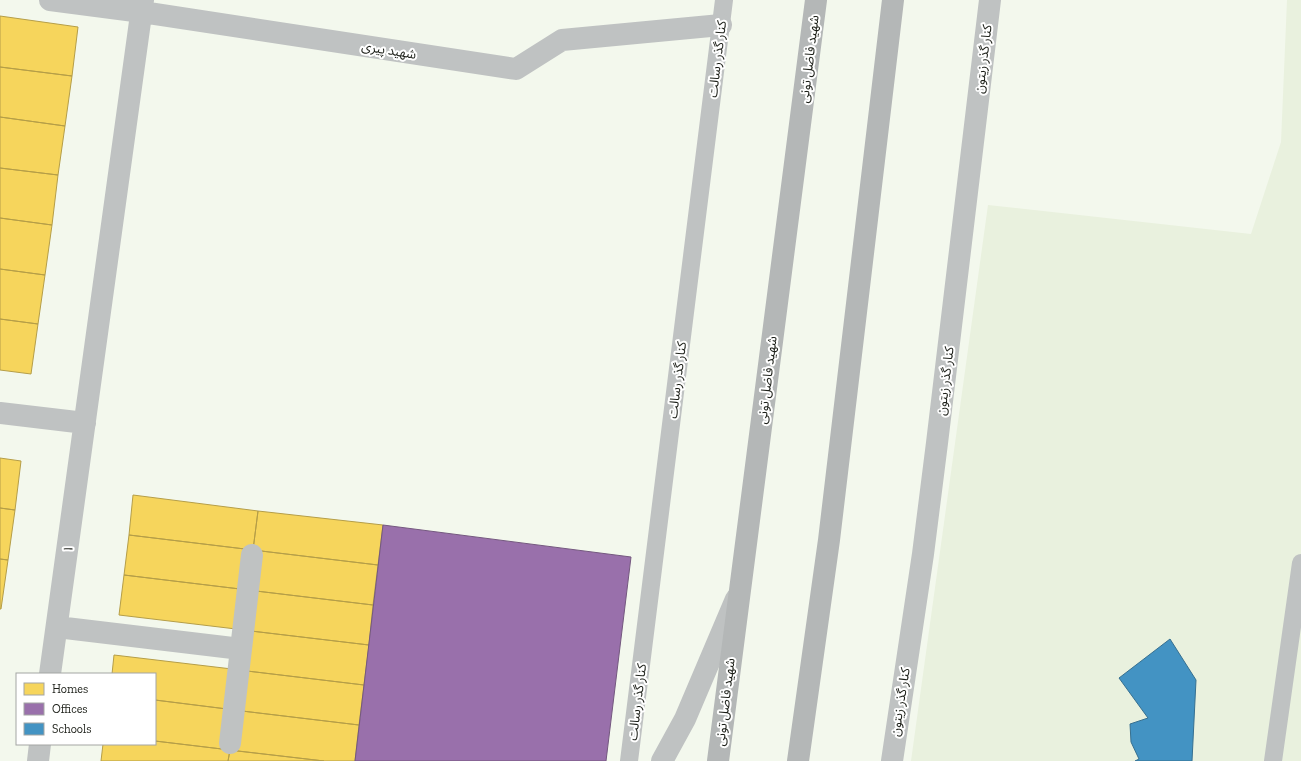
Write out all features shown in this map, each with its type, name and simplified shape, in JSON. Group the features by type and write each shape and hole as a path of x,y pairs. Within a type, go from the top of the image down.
{"main road":[{"name":"شهید فاضل تونی","path":"718,761 816,0"},
{"path":"798,761 829,540 893,0"}],"street":[{"name":"شهید پیری","path":"50,0 142,6 516,69 562,40 721,25"},
{"name":"کنار گذر زیتون","path":"892,761 923,554 990,0"},
{"name":"۱","path":"50,673 142,6"},
{"path":"0,413 85,423"},
{"path":"230,743 252,555"},
{"path":"662,761 685,719 739,593"},
{"path":"57,626 241,649"},
{"path":"38,761 40,745"}],"lane":[{"name":"کنار گذر رسالت","path":"630,761 724,0"},
{"path":"1273,761 1301,563"}],"shaded area":[{"path":"1287,0 1301,0 1301,761 911,761 988,205 1251,234 1281,142"}],"building: Homes":[{"path":"0,16 78,27 72,76 0,67"},
{"path":"0,67 72,76 65,126 0,117"},
{"path":"0,117 65,126 58,175 0,168"},
{"path":"0,168 58,175 52,225 0,218"},
{"path":"0,218 52,225 45,275 0,269"},
{"path":"0,269 45,275 38,324 0,319"},
{"path":"0,319 38,324 31,374 0,370"},
{"path":"0,458 21,461 15,510 0,508"},
{"path":"133,495 258,511 253,550 129,535"},
{"path":"0,508 15,510 8,560 0,559"},
{"path":"258,511 383,525 378,565 253,550"},
{"path":"129,535 245,549 240,589 124,575"},
{"path":"261,551 378,565 373,605 256,591"},
{"path":"0,559 8,560 1,609 0,609"},
{"path":"124,575 240,589 236,629 119,615"},
{"path":"256,591 373,605 369,645 251,631"},
{"path":"251,631 369,645 364,685 247,671"},
{"path":"114,655 232,669 227,709 156,700 156,673 112,673"},
{"path":"247,671 364,685 359,725 242,711"},
{"path":"156,700 227,709 222,749 156,741"},
{"path":"242,711 359,725 355,761 324,761 237,751"},
{"path":"156,741 230,750 228,761 101,761 103,745 156,745"},
{"path":"230,750 324,761 228,761"}],"building: Offices":[{"path":"383,525 631,557 606,761 355,761"}],"building: Schools":[{"path":"1170,639 1196,680 1192,761 1135,761 1139,759 1131,742 1130,724 1148,718 1119,678"}]}
